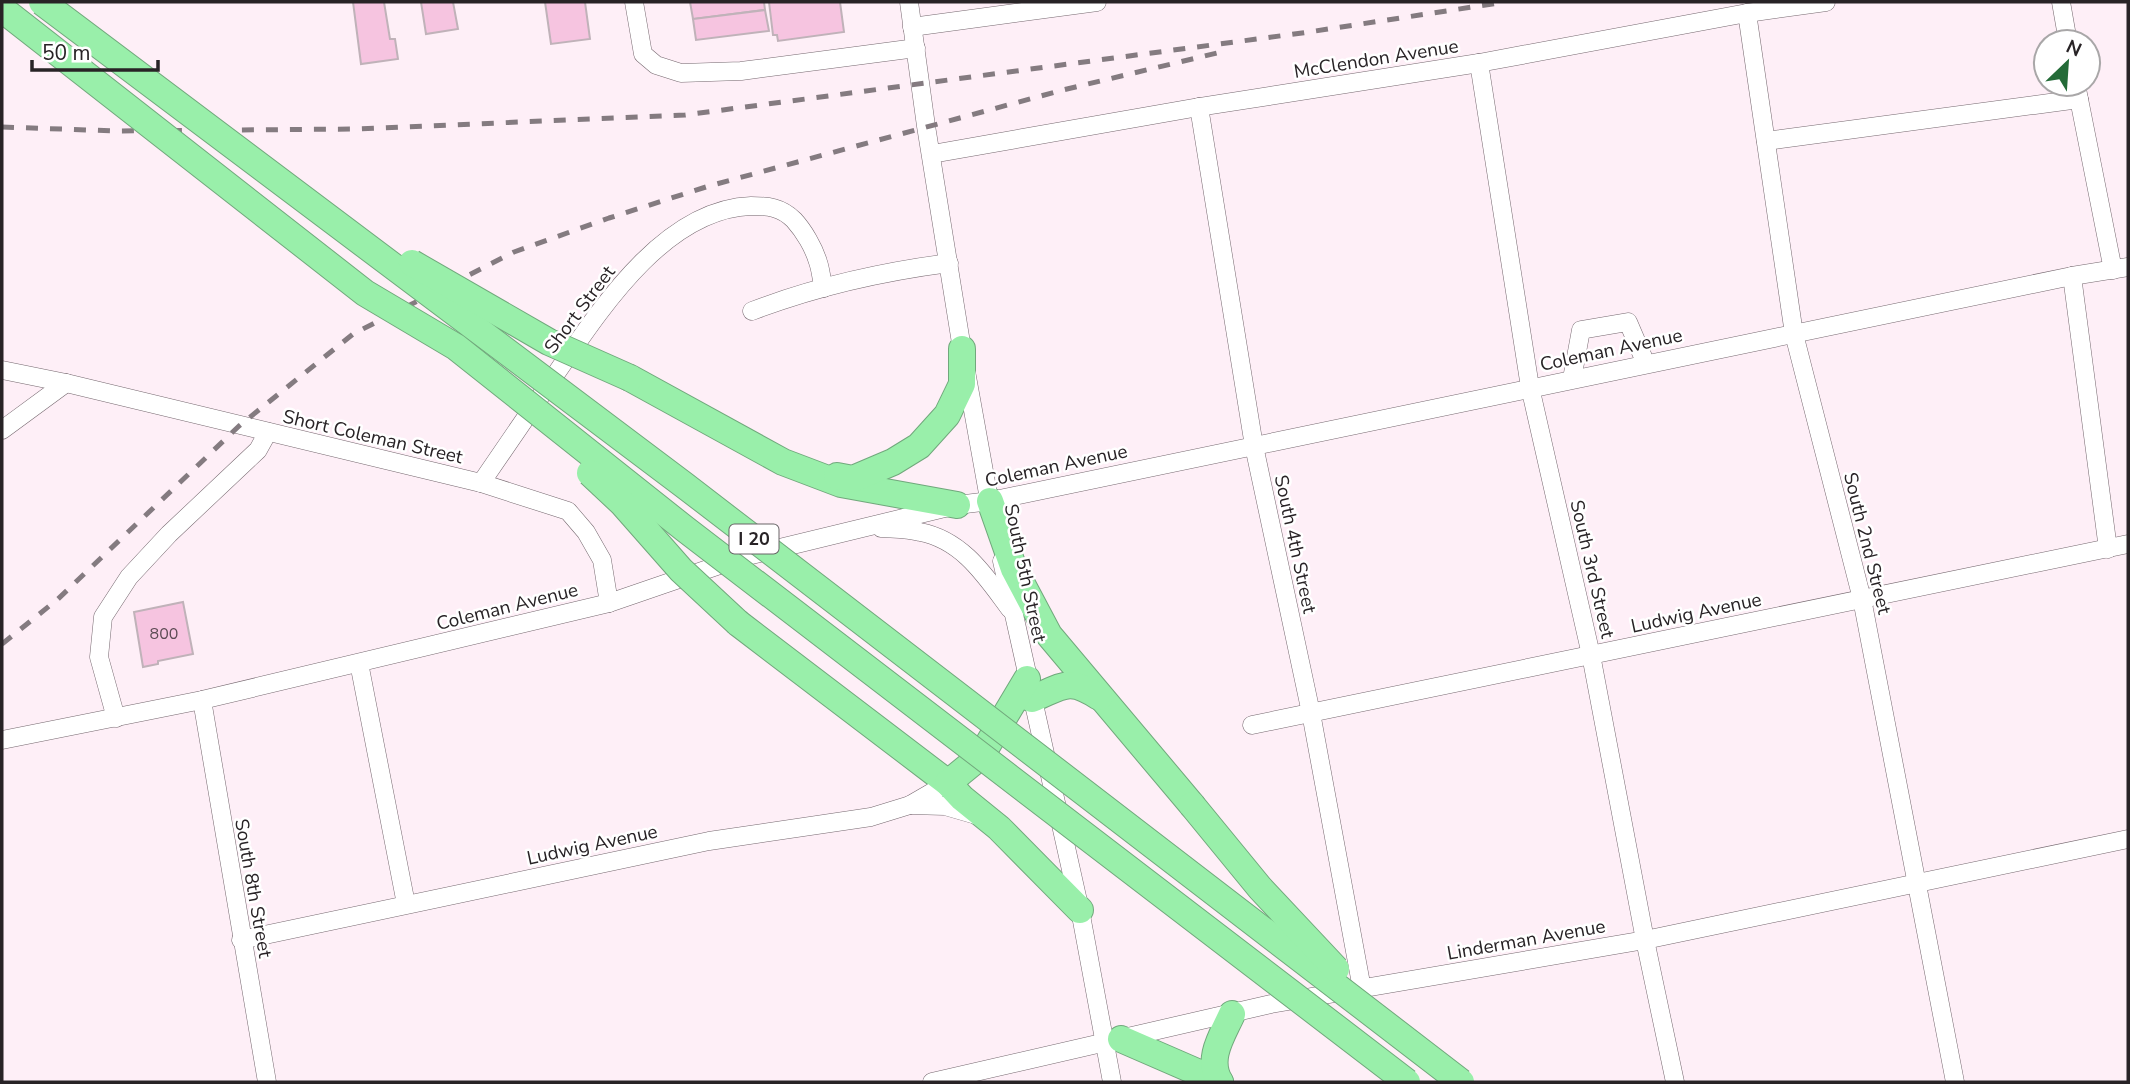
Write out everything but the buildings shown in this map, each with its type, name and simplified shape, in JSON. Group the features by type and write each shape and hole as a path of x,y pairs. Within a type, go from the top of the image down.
{"highway":[{"name":"I 20","path":"41,2 695,494 1461,1082"},
{"name":"I 20","path":"2,9 365,293 456,347 696,538 1407,1082"},
{"path":"311,205 549,342 630,378 783,462 841,484 957,505"},
{"path":"456,347 622,503 681,570 738,623 948,783 988,818 1080,910"},
{"path":"783,462 853,480 910,452 919,446 947,415 962,384 962,349"},
{"path":"990,501 1014,569 1049,635 1260,888 1329,962 1434,1061"},
{"path":"948,783 981,756 1029,689 1071,685 1101,698"},
{"path":"1113,1041 1215,1082 1213,1058 1232,1014"}],"street":[{"path":"634,2 643,54 656,65 681,73 741,71 916,48"},
{"name":"South 5th Street","path":"909,2 962,349 990,501 1029,689 1113,1041 1112,1082"},
{"path":"912,27 1097,2"},
{"name":"McClendon Avenue","path":"932,154 1199,107 1479,63 1747,13 1826,2"},
{"path":"2061,2 2066,28"},
{"name":"South 2nd Street","path":"1747,13 1794,334 1862,599 1955,1082"},
{"name":"South 3rd Street","path":"1479,63 1530,387 1591,655 1675,1082"},
{"path":"1766,141 2039,98"},
{"path":"2078,98 2120,269"},
{"name":"South 4th Street","path":"1199,107 1254,446 1311,713 1362,989"},
{"name":"Short Street","path":"481,483 608,300 626,279 670,239 704,216 737,207 769,206 781,210 795,221 804,235 818,262 824,288"},
{"path":"752,311 882,272 948,262"},
{"name":"Coleman Avenue","path":"2,740 202,700 609,603 743,557 957,505 990,501 2072,276 2120,269"},
{"path":"2072,276 2108,549"},
{"path":"1572,379 1581,330 1628,323 1646,364"},
{"name":"Short Coleman Street","path":"2,370 481,483 568,511 586,532 602,560 609,603"},
{"path":"2,430 66,383"},
{"path":"116,718 99,657 103,617 129,577 169,534 258,450 268,432"},
{"path":"867,527 921,532 942,539 978,566 1013,613"},
{"name":"Ludwig Avenue","path":"1252,725 2128,544"},
{"path":"359,663 406,904"},
{"name":"South 8th Street","path":"202,700 267,1082"},
{"name":"Ludwig Avenue","path":"242,940 709,841 871,817 911,805 948,783"},
{"path":"911,805 946,806 988,818"},
{"name":"Linderman Avenue","path":"932,1082 1271,1004 1645,940 2128,839"}],"railway":[{"path":"2,127 117,131 356,129 685,115 1302,33 1505,2"},
{"path":"2,644 58,599 239,426 353,334 514,252 709,186 1063,90 1217,53"}]}
